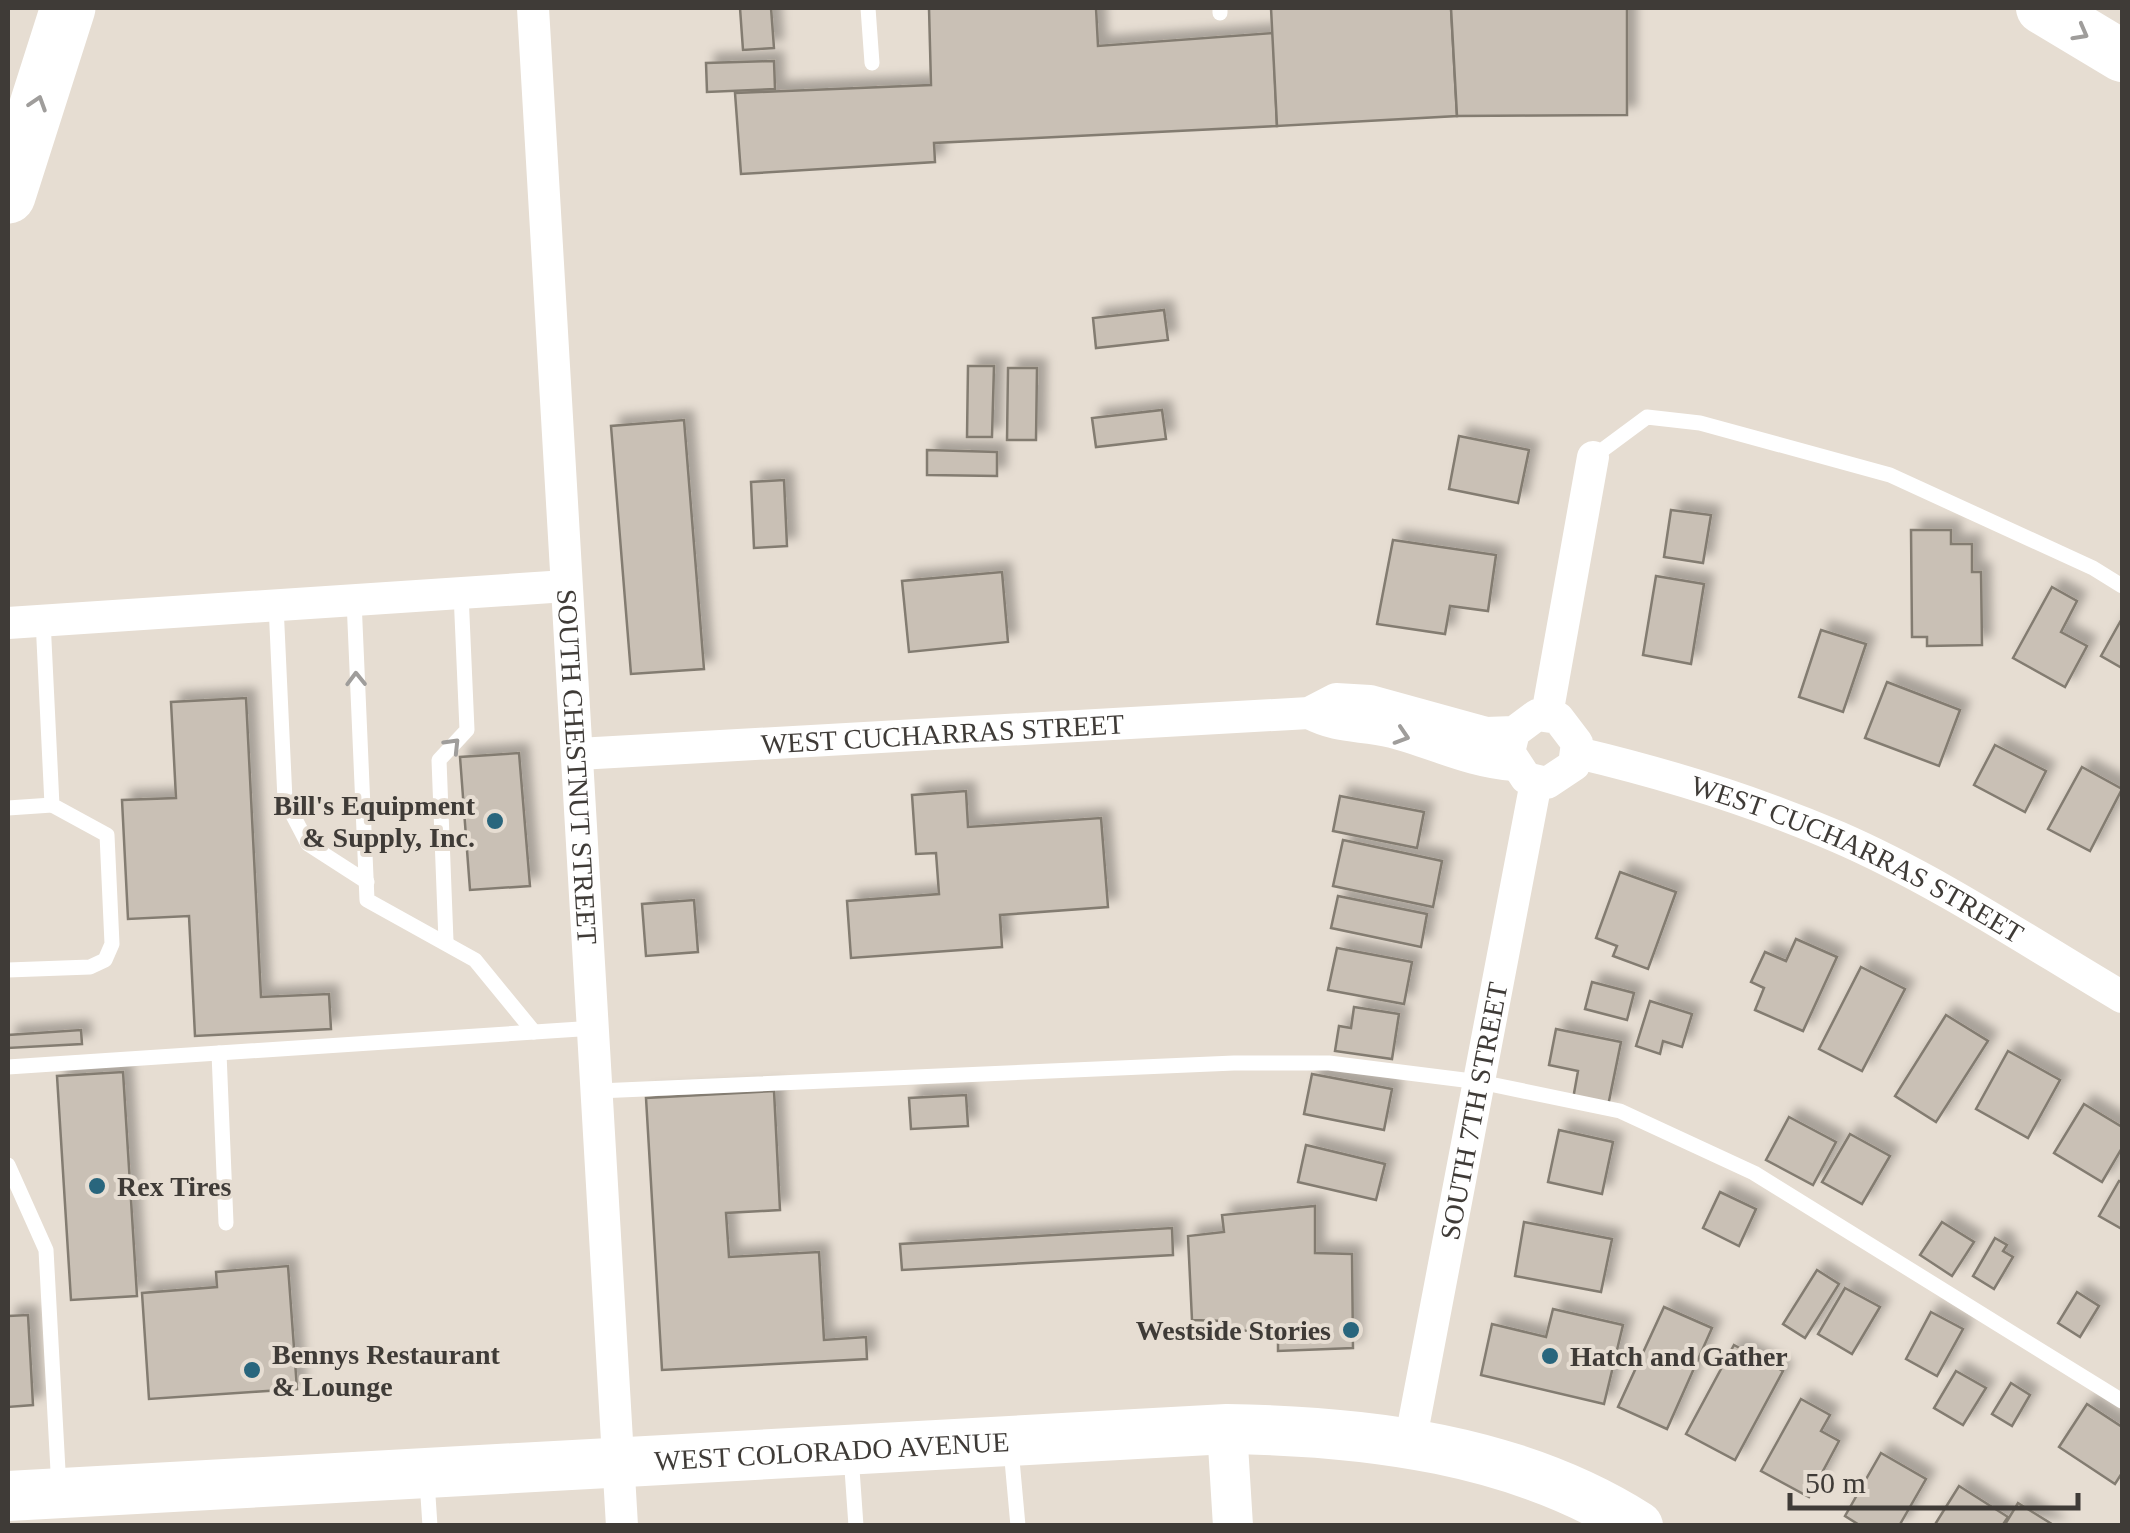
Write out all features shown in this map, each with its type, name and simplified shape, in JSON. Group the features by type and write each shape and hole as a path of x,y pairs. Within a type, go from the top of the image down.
{"highway":[{"path":"8,196 68,8"},
{"path":"2042,8 2122,56"}],"main road":[{"name":"WEST COLORADO AVENUE","path":"8,1496 1227,1428 1321,1430 1410,1443 1541,1478 1638,1526"}],"street":[{"name":"SOUTH CHESTNUT STREET","path":"533,8 622,1526"},
{"path":"1547,715 1593,458"},
{"path":"8,623 566,586"},
{"name":"WEST CUCHARRAS STREET","path":"578,754 1308,713 1336,699 1370,701 1470,730 1514,732"},
{"name":"WEST CUCHARRAS STREET","path":"1308,713 1334,726 1390,732 1525,774"},
{"path":"1528,718 1558,718 1574,733 1578,754 1574,764 1558,780 1525,774 1510,752 1514,732 1528,718"},
{"name":"WEST CUCHARRAS STREET","path":"1578,754 1702,787 1841,839 1953,896 2122,997"},
{"name":"SOUTH 7TH STREET","path":"1410,1443 1480,1082 1525,774"},
{"path":"1227,1428 1233,1526"}],"lane":[{"path":"868,8 872,63"},
{"path":"1593,458 1647,417 1700,423 1890,475 2092,568 2122,586"},
{"path":"446,941 439,760 467,730 460,593"},
{"path":"354,600 368,900 475,960 534,1032"},
{"path":"276,605 286,800 308,844 367,882"},
{"path":"43,620 52,804"},
{"path":"8,808 52,804 107,834 112,944 105,960 90,967 8,970"},
{"path":"8,1067 594,1028"},
{"path":"218,1053 226,1223"},
{"path":"598,1091 1328,1062 1480,1082 1620,1111 1754,1173 2122,1401"},
{"path":"8,1165 46,1250 59,1493"},
{"path":"1010,1440 1018,1526"},
{"path":"851,1448 856,1526"},
{"path":"426,1472 430,1526"}],"building":[{"path":"740,8 771,8 774,48 743,50"},
{"path":"929,8 1096,8 1098,46 1273,33 1277,126 934,143 935,162 741,174 735,93 931,85"},
{"path":"1271,8 1451,8 1457,116 1277,126"},
{"path":"1451,8 1627,8 1627,115 1457,116"},
{"path":"774,61 775,89 707,92 706,63"},
{"path":"1164,310 1168,340 1096,348 1093,318"},
{"path":"968,366 994,366 992,437 967,437"},
{"path":"1008,368 1037,368 1036,440 1007,440"},
{"path":"1162,410 1166,439 1096,447 1092,418"},
{"path":"684,420 704,669 631,674 611,426"},
{"path":"1459,436 1529,450 1518,503 1449,489"},
{"path":"927,450 997,452 997,476 927,475"},
{"path":"784,480 787,546 754,548 751,482"},
{"path":"1671,510 1711,515 1703,563 1664,557"},
{"path":"1911,530 1951,530 1951,544 1972,544 1972,572 1981,572 1982,645 1927,646 1927,637 1912,637"},
{"path":"1393,540 1496,555 1488,611 1450,606 1445,634 1377,624"},
{"path":"1002,572 1008,642 909,652 902,581"},
{"path":"1656,576 1704,584 1691,664 1643,655"},
{"path":"2052,587 2077,601 2061,632 2087,646 2065,687 2013,658"},
{"path":"2122,624 2122,668 2101,656"},
{"path":"1821,630 1866,644 1843,712 1799,697"},
{"path":"1887,682 1960,710 1939,766 1865,738"},
{"path":"246,698 261,997 329,994 331,1029 195,1036 189,916 128,919 122,800 176,798 171,702"},
{"path":"1995,745 2046,771 2025,812 1974,785"},
{"name":"Bill's Equipment & Supply, Inc.","path":"519,753 530,886 470,890 460,757"},
{"path":"2082,767 2122,789 2090,851 2048,829"},
{"path":"966,791 968,827 1101,818 1108,907 1000,915 1002,947 851,958 847,901 939,894 936,853 916,854 912,795"},
{"path":"1340,796 1424,812 1417,848 1333,831"},
{"path":"1343,840 1442,861 1433,907 1333,886"},
{"path":"1620,872 1676,892 1648,969 1613,956 1617,946 1596,938"},
{"path":"1338,896 1427,914 1421,947 1331,928"},
{"path":"694,900 698,952 646,956 642,904"},
{"path":"1796,939 1837,957 1803,1031 1755,1010 1764,988 1751,982 1765,952 1786,961"},
{"path":"1337,948 1412,962 1404,1004 1328,990"},
{"path":"1861,967 1905,989 1862,1071 1819,1049"},
{"path":"1592,982 1634,993 1627,1020 1585,1009"},
{"path":"1650,1001 1692,1014 1682,1047 1663,1041 1660,1054 1636,1046"},
{"path":"1354,1007 1399,1014 1392,1059 1335,1051 1339,1026 1351,1028"},
{"path":"1946,1015 1988,1041 1936,1122 1895,1096"},
{"path":"1556,1029 1621,1042 1608,1106 1573,1099 1578,1071 1549,1065"},
{"path":"81,1030 82,1044 8,1048 8,1035"},
{"path":"2008,1051 2060,1080 2028,1138 1976,1109"},
{"name":"Rex Tires","path":"123,1072 137,1296 71,1300 57,1076"},
{"path":"1312,1074 1392,1089 1384,1130 1304,1114"},
{"path":"774,1091 780,1210 726,1213 729,1257 819,1252 824,1340 866,1337 867,1359 662,1370 646,1098"},
{"path":"966,1095 968,1126 911,1129 909,1098"},
{"path":"2084,1104 2122,1127 2122,1148 2102,1182 2054,1153"},
{"path":"1789,1117 1836,1142 1813,1185 1766,1160"},
{"path":"1559,1130 1613,1142 1602,1194 1548,1182"},
{"path":"1850,1134 1890,1156 1862,1204 1822,1182"},
{"path":"1306,1145 1385,1164 1376,1200 1298,1182"},
{"path":"2119,1181 2122,1182 2122,1229 2099,1216"},
{"path":"1720,1192 1756,1209 1739,1246 1703,1228"},
{"path":"1315,1206 1315,1253 1352,1254 1353,1348 1278,1351 1278,1330 1225,1331 1225,1321 1192,1320 1188,1236 1224,1232 1222,1215"},
{"path":"1524,1222 1612,1239 1601,1292 1515,1276"},
{"path":"1942,1222 1974,1242 1952,1276 1920,1255"},
{"path":"1172,1228 1173,1255 902,1270 900,1244"},
{"path":"1995,1238 2007,1245 2003,1251 2013,1257 1994,1289 1973,1276"},
{"path":"288,1266 297,1389 149,1399 142,1293 217,1287 216,1272"},
{"path":"1817,1270 1839,1284 1805,1338 1783,1324"},
{"path":"1845,1288 1880,1307 1852,1354 1818,1334"},
{"path":"2077,1292 2099,1306 2080,1337 2058,1323"},
{"path":"1664,1307 1712,1328 1667,1429 1618,1407"},
{"name":"Hatch and Gather","path":"1553,1309 1623,1325 1604,1404 1481,1375 1492,1324 1546,1337"},
{"path":"1931,1312 1963,1329 1937,1376 1906,1359"},
{"path":"28,1315 33,1405 8,1407 8,1316"},
{"path":"1734,1345 1783,1371 1735,1460 1686,1434"},
{"path":"1956,1371 1986,1388 1963,1425 1934,1408"},
{"path":"2011,1383 2030,1395 2012,1426 1992,1414"},
{"path":"1801,1399 1830,1415 1821,1431 1839,1441 1809,1497 1761,1471"},
{"path":"2087,1404 2122,1427 2122,1473 2115,1484 2059,1447"},
{"path":"1881,1453 1926,1479 1899,1526 1861,1526 1845,1516"},
{"path":"1959,1486 2008,1517 2002,1526 1934,1526"},
{"path":"2018,1503 2055,1526 2004,1526"}],"place":[{"name":"Bill's Equipment & Supply, Inc.","path":"495,821"},
{"name":"Rex Tires","path":"97,1186"},
{"name":"Westside Stories","path":"1351,1330"},
{"name":"Hatch and Gather","path":"1550,1356"},
{"name":"Bennys Restaurant & Lounge","path":"252,1370"}]}
